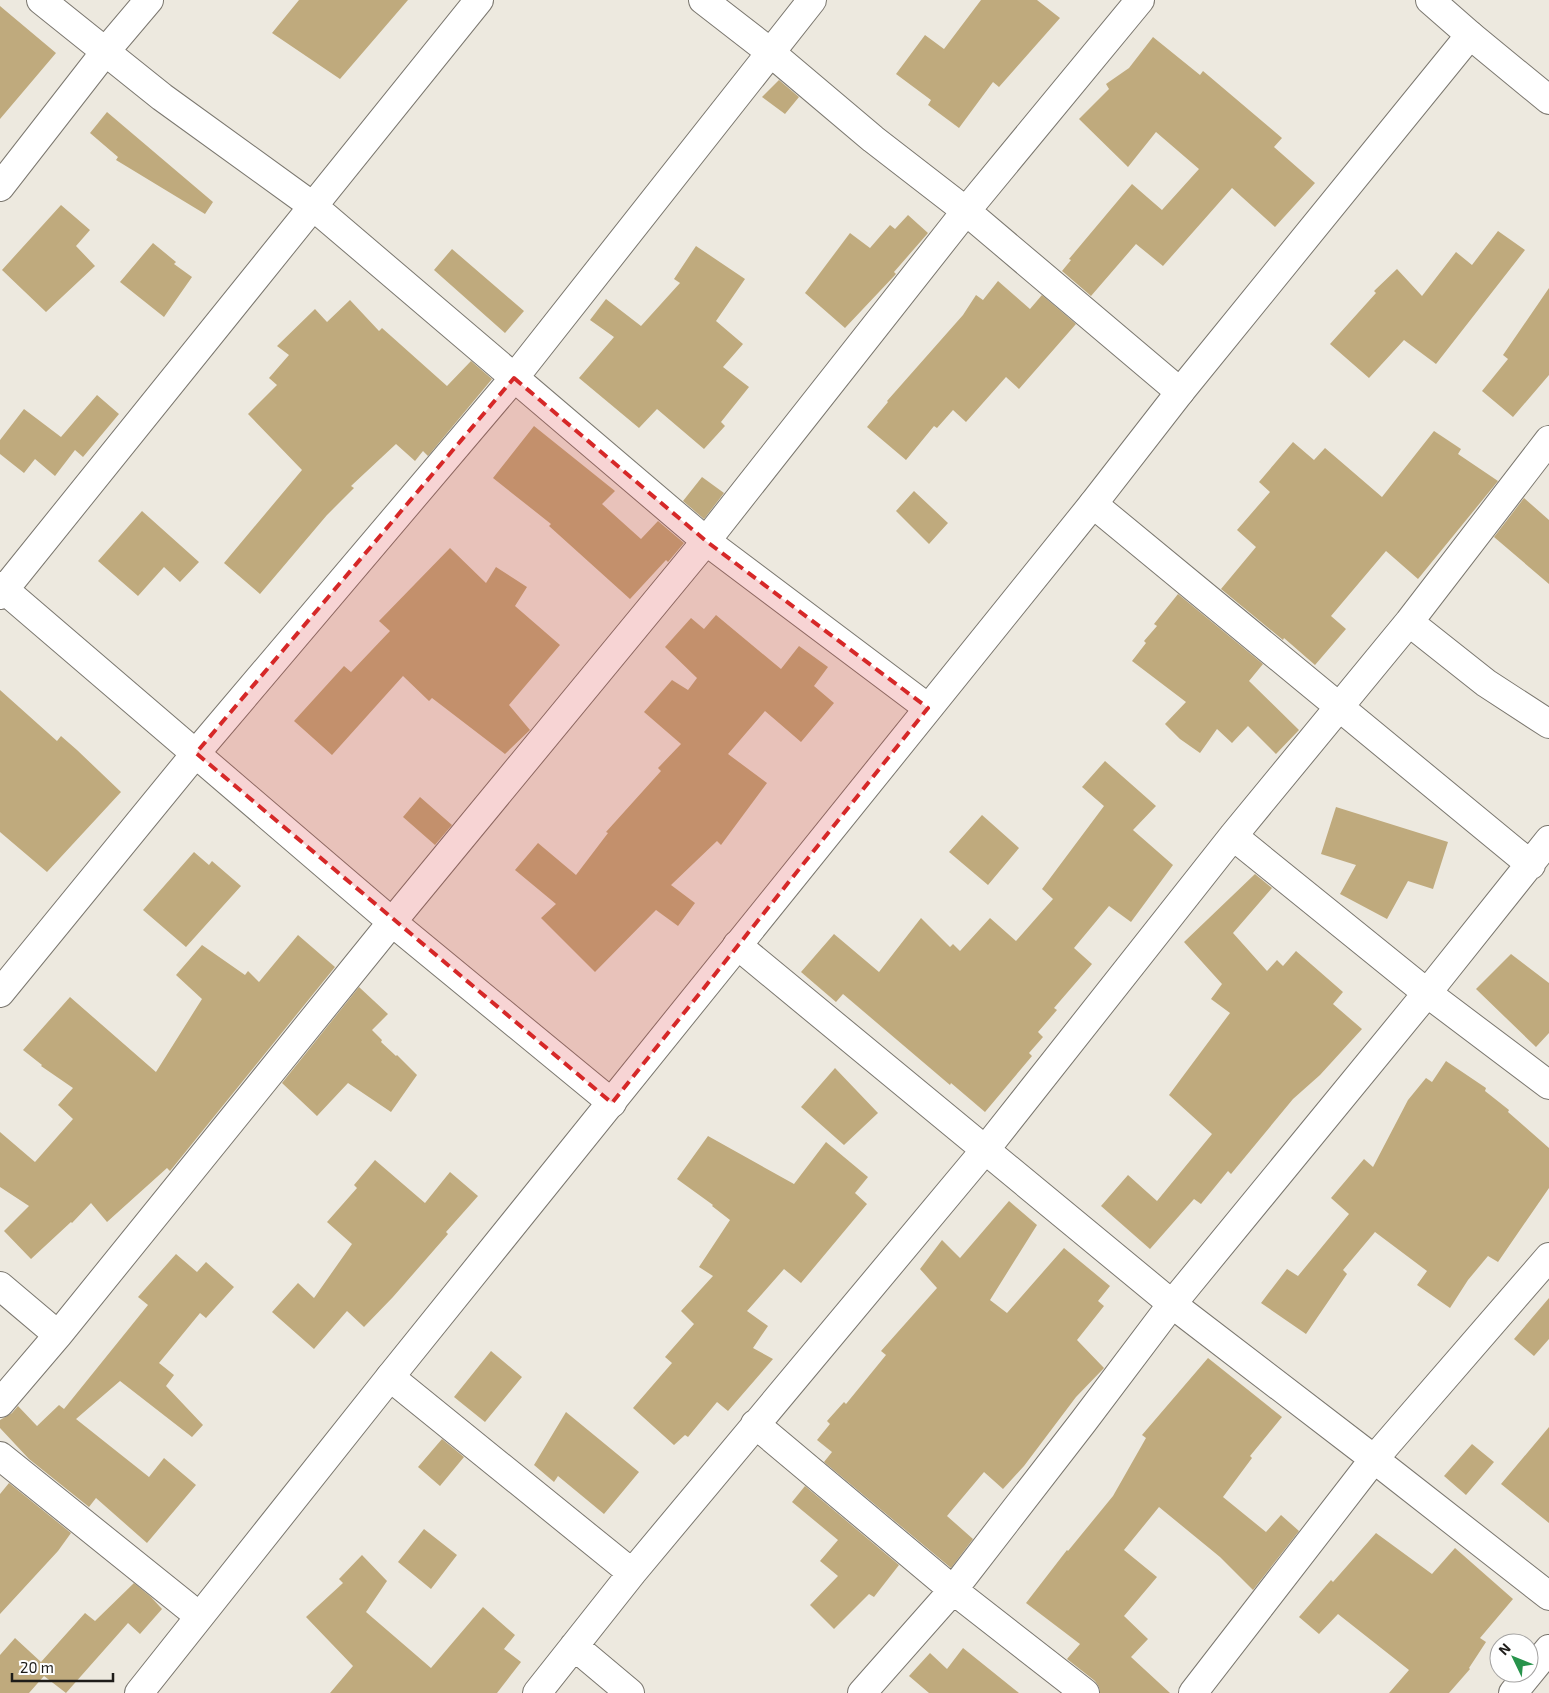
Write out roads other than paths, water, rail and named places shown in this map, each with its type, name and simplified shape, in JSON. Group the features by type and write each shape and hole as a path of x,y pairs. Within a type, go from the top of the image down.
{"street":[{"path":"41,0 162,97 314,207 706,541 928,708"},
{"path":"0,186 105,52 149,0"},
{"path":"479,0 314,207 2,590 196,753 392,922 612,1103"},
{"path":"704,0 770,52 873,139 966,210 1180,392"},
{"path":"0,993 196,753 514,378 812,0"},
{"path":"0,1403 58,1335 392,922 706,541 966,210 1140,0"},
{"path":"1430,0 1549,100"},
{"path":"139,1693 390,1377 1093,504 1180,392 1470,35"},
{"path":"537,1693 632,1573 984,1150 1234,836 1409,622 1549,440"},
{"path":"1093,504 1531,865"},
{"path":"1409,622 1486,682 1549,724"},
{"path":"1234,836 1427,993 1549,1085"},
{"path":"862,1693 953,1590 1084,1422 1172,1304 1531,865 1549,840"},
{"path":"737,945 1172,1304 1374,1458 1549,1596"},
{"path":"1193,1693 1374,1458 1549,1257"},
{"path":"0,1286 58,1335"},
{"path":"390,1377 632,1573"},
{"path":"755,1424 953,1590 1085,1693"},
{"path":"0,1456 199,1616"},
{"path":"574,1646 630,1693"},
{"path":"1513,1693 1549,1649"}]}
